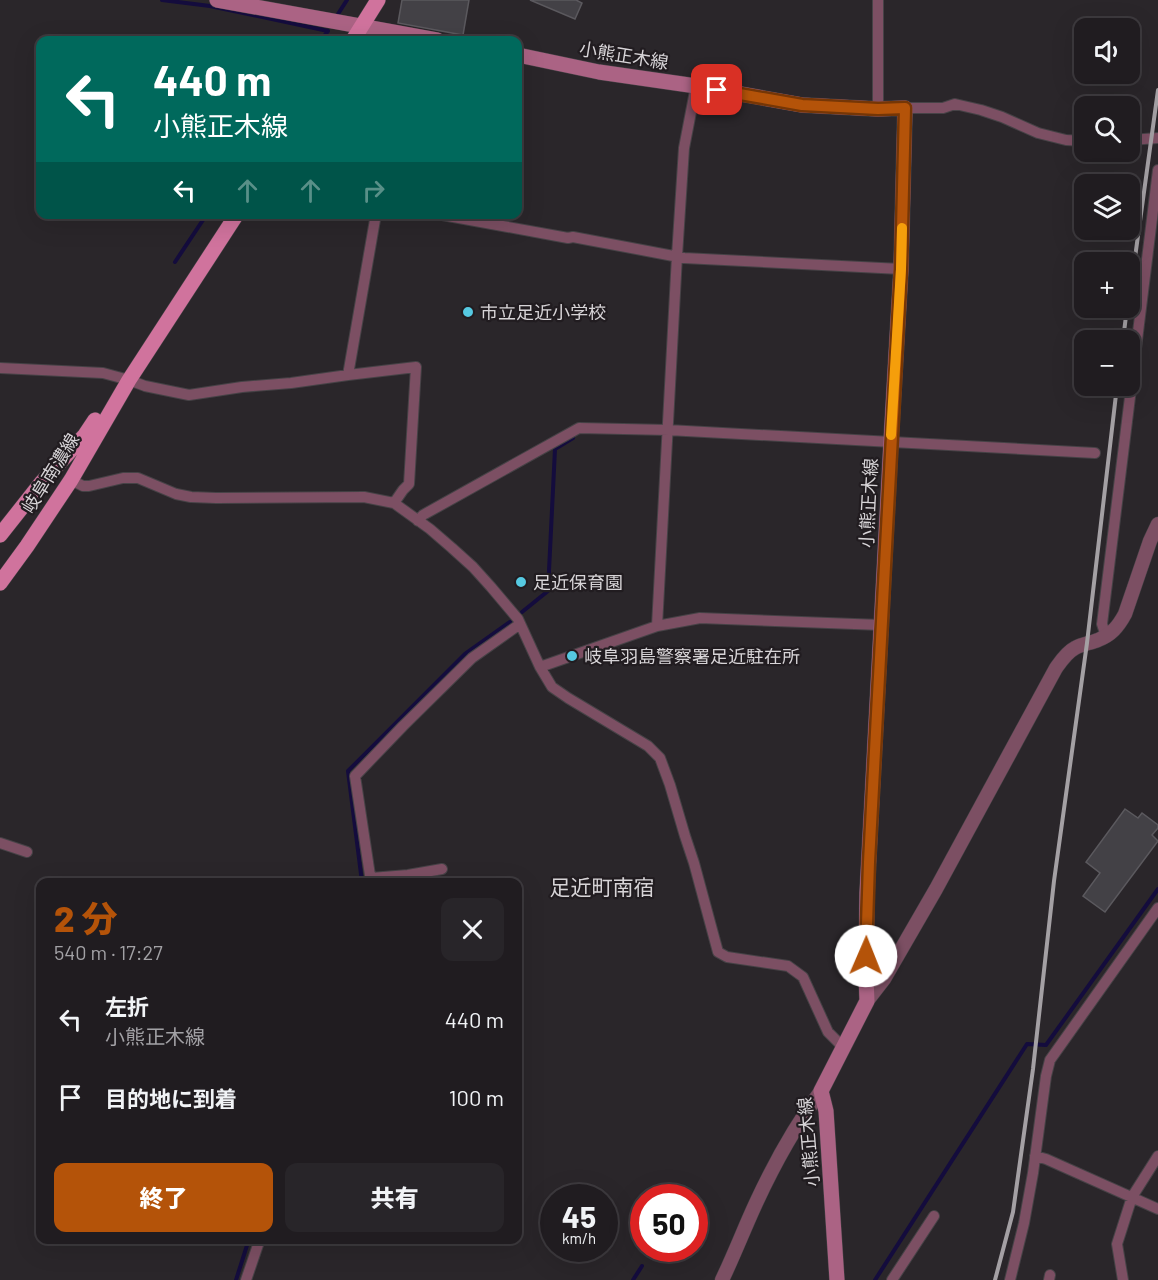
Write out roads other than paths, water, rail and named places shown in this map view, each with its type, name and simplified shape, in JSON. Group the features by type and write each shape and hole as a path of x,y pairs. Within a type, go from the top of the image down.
{"main road":[{"path":"218,0 413,36"},
{"path":"356,36 378,0"},
{"name":"小熊正木線","path":"522,56 599,72 802,105 905,108 901,269 867,893 867,1001 820,1091 826,1111 837,1280"},
{"name":"岐阜南濃線","path":"0,583 71,480 129,380 234,219"},
{"name":"岐阜南濃線","path":"0,535 42,482 85,435 114,394 129,380"}],"street":[{"path":"878,0 878,109"},
{"path":"657,626 684,148 696,86"},
{"path":"905,108 943,108 956,104 992,113 1038,133 1074,140"},
{"path":"1140,139 1158,138"},
{"path":"1107,635 1102,624 1158,170"},
{"path":"348,375 375,219"},
{"path":"466,219 684,258 901,269"},
{"path":"0,368 103,373 145,386 189,395 416,367 409,484 394,503"},
{"path":"418,521 423,515 579,428 668,430 1095,453"},
{"path":"71,480 83,486 89,486 123,478 138,478 176,494 191,497 352,497 394,503 452,548 491,587 518,619 552,687 648,746 660,758 694,863 718,951 727,957 788,966 803,977 828,1032 843,1047"},
{"path":"867,1001 884,979 936,889 1056,668 1073,648 1098,640 1114,631 1125,614 1158,524"},
{"path":"540,667 657,626 700,618 881,625"},
{"path":"371,878 356,776 472,658 519,624"},
{"path":"0,843 27,852"},
{"path":"386,878 442,869"},
{"path":"1010,1280 1024,1223 1050,1060 1158,908"},
{"path":"722,1280 756,1202 783,1150 820,1091"},
{"path":"1035,1156 1158,1209"},
{"path":"1123,1280 1117,1244 1132,1197 1158,1156"},
{"path":"892,1280 934,1216"},
{"path":"246,1280 258,1244"}],"waterway":[{"path":"162,0 210,6 328,31 324,36"},
{"path":"338,14 347,0"},
{"path":"175,262 204,219"},
{"path":"522,612 548,591 555,449 573,438"},
{"path":"361,878 348,771 465,654 510,622"},
{"path":"875,1280 1027,1044 1046,1045 1158,889"},
{"path":"236,1280 247,1244"},
{"path":"633,1280 642,1266"}],"railway":[{"path":"1136,252 1158,90"},
{"path":"1124,330 1126,318"},
{"path":"995,1280 1013,1212 1033,1069 1054,881 1087,643 1116,396"}],"place":[{"name":"市立足近小学校","path":"468,312"},
{"name":"足近保育園","path":"521,582"},
{"name":"岐阜羽島警察署足近駐在所","path":"572,656"}],"district":[{"name":"足近町南宿","path":"602,886"}]}
